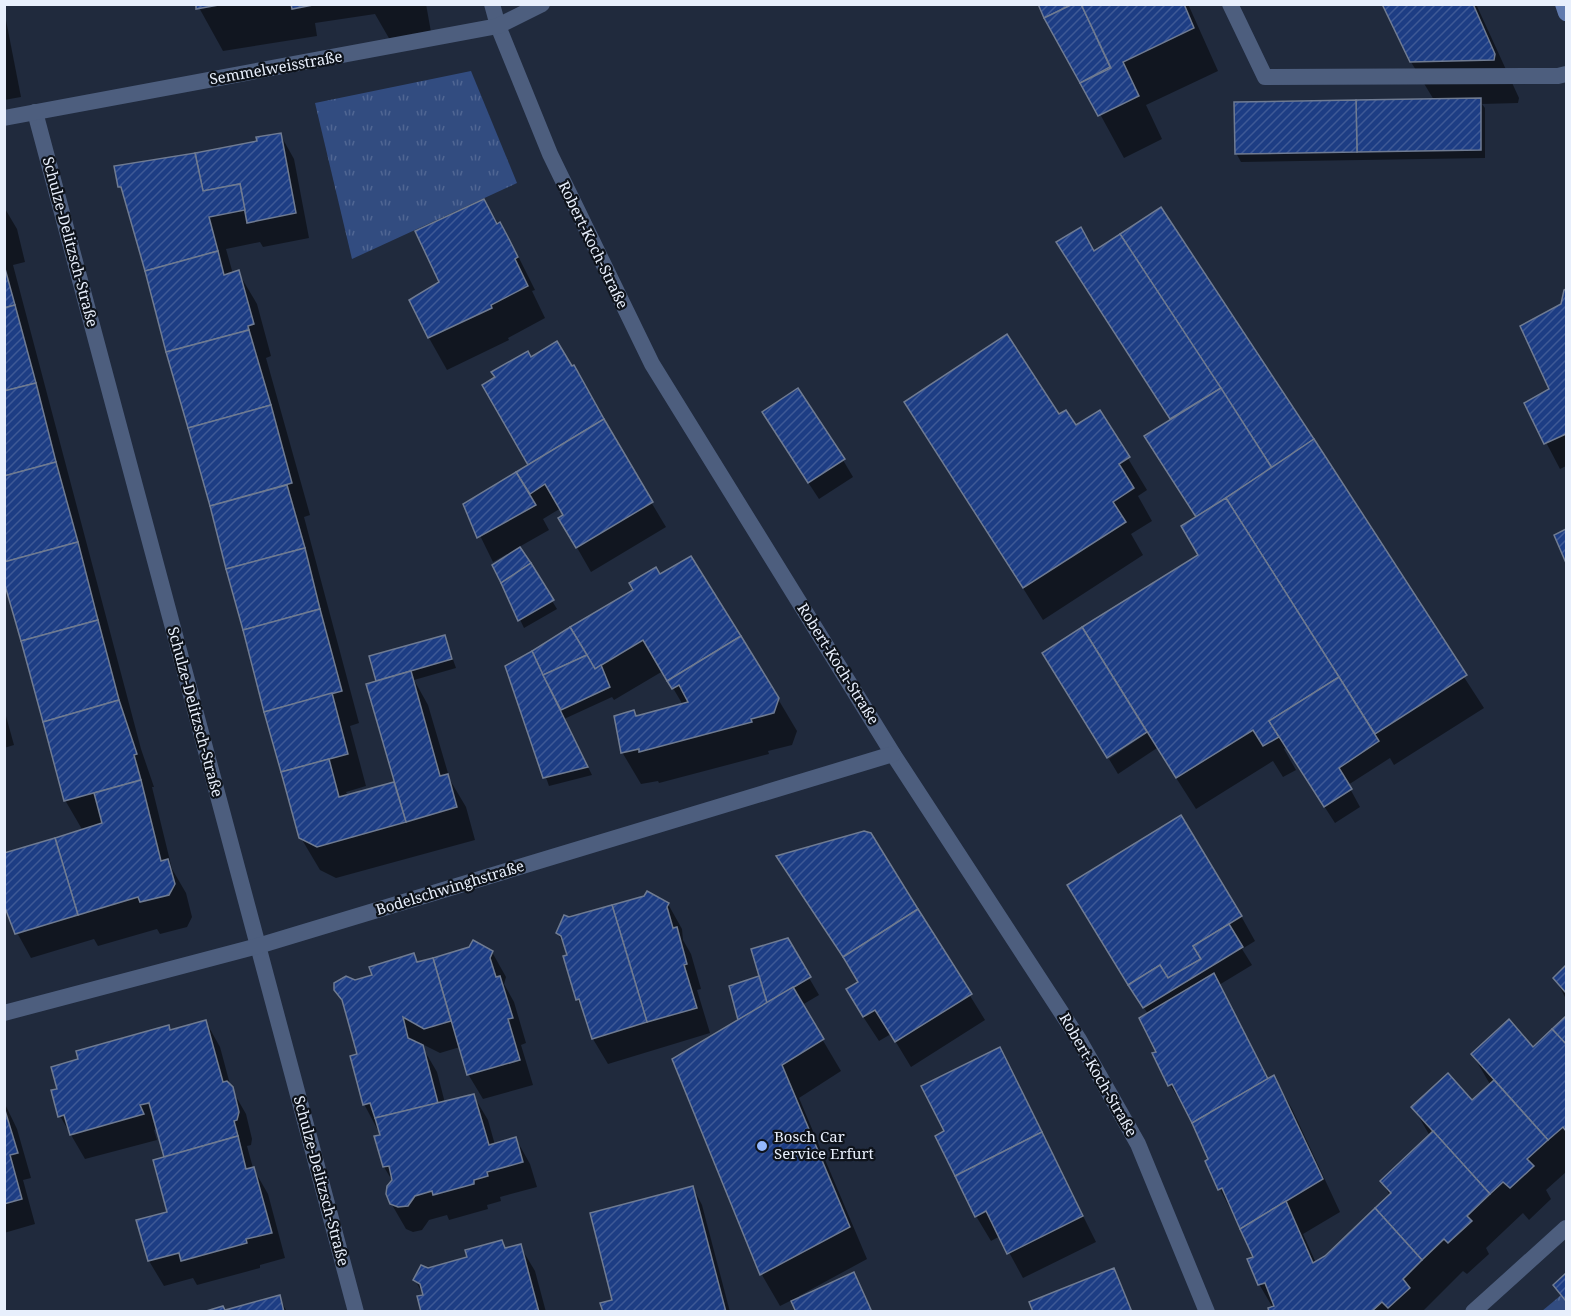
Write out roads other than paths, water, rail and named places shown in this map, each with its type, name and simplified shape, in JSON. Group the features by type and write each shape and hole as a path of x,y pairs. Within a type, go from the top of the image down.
{"main road":[{"path":"1563,4 1566,14"}],"street":[{"name":"Robert-Koch-Straße","path":"492,4 498,26 550,154 652,364 893,754 1078,1038 1133,1134 1207,1311"},
{"name":"Semmelweisstraße","path":"4,118 498,26 542,4"},
{"path":"1230,4 1265,77 1558,76 1566,74"},
{"name":"Schulze-Delitzsch-Straße","path":"35,112 356,1311"},
{"name":"Bodelschwinghstraße","path":"4,1013 258,946 893,754"},
{"path":"1473,1311 1566,1228"}],"place":[{"name":"Bosch Car Service Erfurt","path":"762,1146"}]}
